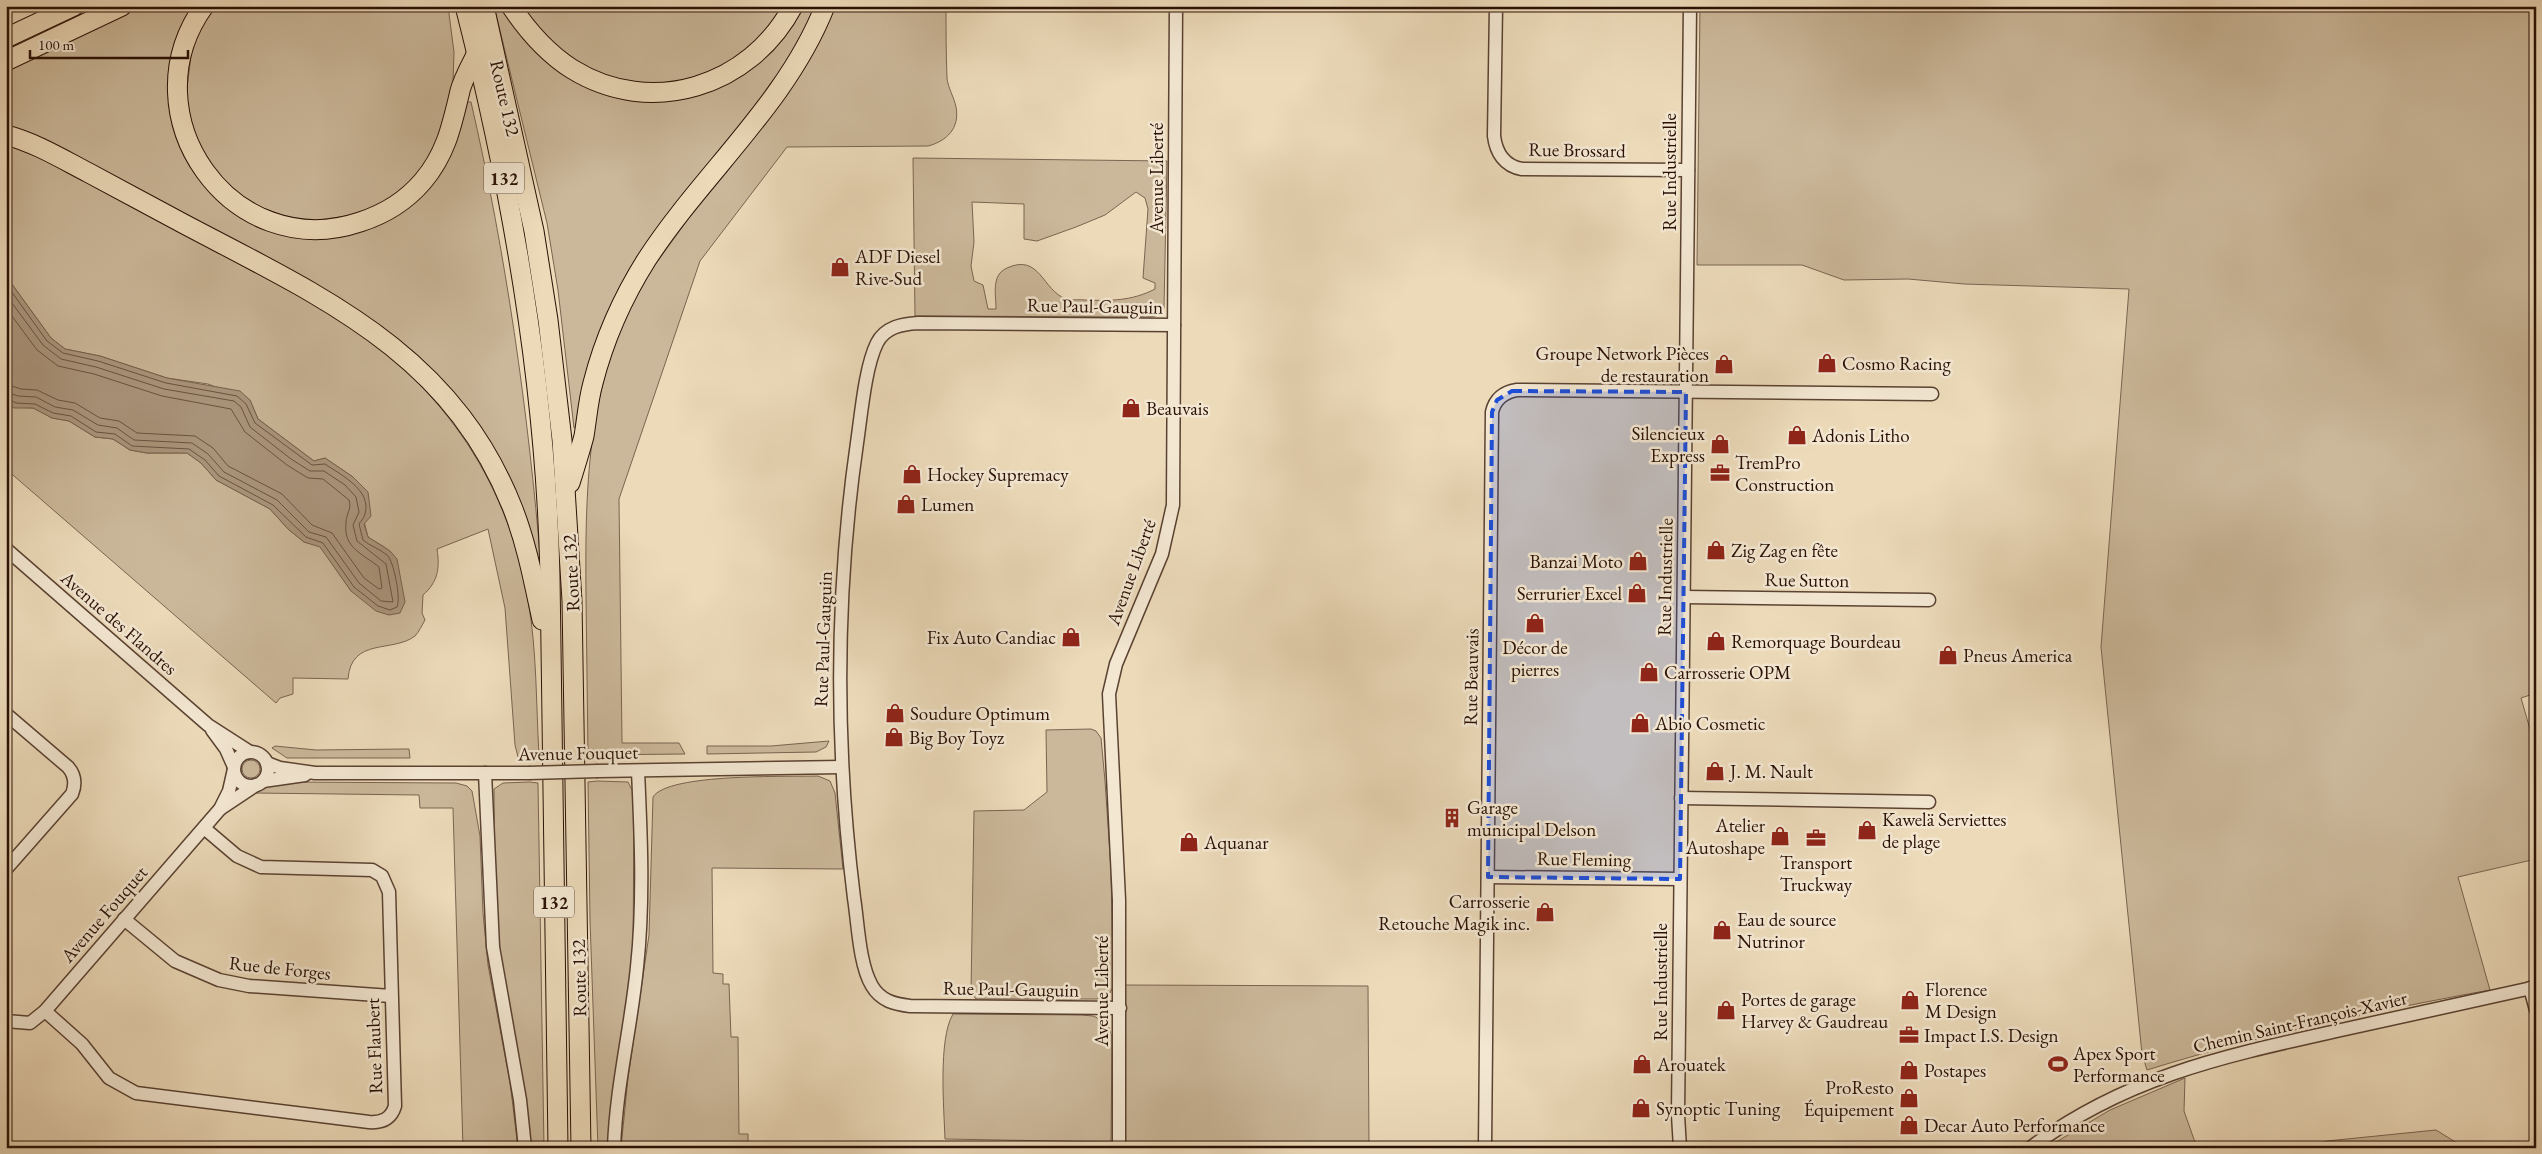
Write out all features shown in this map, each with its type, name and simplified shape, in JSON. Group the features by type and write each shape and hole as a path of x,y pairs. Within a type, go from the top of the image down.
{"highway":[{"path":"6,38 74,6"},
{"path":"6,61 122,6"},
{"path":"204,6 187,37 179,66 178,108 186,138 206,174 228,197 255,214 294,227 326,229 353,224 390,209 415,190 434,166 445,148 454,123 460,90 476,53"},
{"name":"Route 132","path":"465,6 510,211 532,351 547,510 550,576 558,1148"},
{"name":"Route 132","path":"484,6 534,231 556,380 567,496 574,646 581,1148"},
{"path":"511,6 541,44 572,69 610,85 655,92 700,85 742,66 770,40 793,6"},
{"path":"567,496 584,436 595,374 607,337 625,297 656,246 784,80 804,48 826,6"},
{"path":"6,135 50,152 311,292 376,332 419,369 443,393 472,431 502,484 525,545 550,656"}],"street":[{"name":"Avenue Liberté","path":"1119,1148 1119,900 1108,694 1113,674 1162,554 1171,520 1174,488 1176,6"},
{"name":"Rue Brossard","path":"1496,6 1494,136 1497,149 1508,164 1522,169 1688,170"},
{"name":"Rue Industrielle","path":"1680,1148 1678,1116 1680,879 1690,6"},
{"name":"Rue Paul-Gauguin","path":"1120,1008 910,1006 895,1004 882,998 869,980 860,939 842,767 839,685 843,565 862,410 872,356 881,336 892,328 908,323 1174,326"},
{"name":"Rue Beauvais","path":"1485,1148 1494,405 1502,395 1517,390 1932,394"},
{"name":"Avenue des Flandres","path":"6,549 208,725 250,752"},
{"name":"Rue Sutton","path":"1684,597 1929,600"},
{"path":"6,714 68,767 73,774 74,784 72,794 6,869"},
{"name":"Avenue des Flandres","path":"208,725 226,749 234,768"},
{"path":"250,752 261,755 267,762 267,774 260,783 248,786 241,783 234,768 239,757 250,752"},
{"name":"Avenue Fouquet","path":"267,762 280,768 315,773 485,774 842,767"},
{"name":"Avenue Fouquet","path":"6,1021 30,1022 45,1011 220,809 229,791 234,768"},
{"path":"614,1148 620,1085 638,953 640,880 638,770"},
{"name":"Avenue Fouquet","path":"220,809 260,783 315,773"},
{"path":"485,774 493,947 520,1100 525,1148"},
{"path":"1681,798 1929,802"},
{"name":"Rue Flaubert","path":"45,1011 82,1044 109,1078 136,1093 375,1122 390,1116 395,1106 389,892 382,876 366,869 261,867 236,856 204,828"},
{"name":"Rue Fleming","path":"1488,877 1680,879"},
{"name":"Rue de Forges","path":"124,920 175,961 219,980 249,986 391,996"},
{"path":"2533,988 2536,1010"},
{"name":"Chemin Saint-François-Xavier","path":"2030,1148 2109,1099 2185,1068 2275,1045 2533,988"}],"highlighted area":[{"path":"1512,391 1686,392 1680,879 1488,877 1492,412 1497,400"}],"shaded area":[{"path":"142,6 197,6 170,86 173,121 183,152 200,179 274,230 395,214 466,102 471,102 495,217 514,332 530,449 541,566 536,566 463,405 440,377 414,352 381,326 346,305 6,128 6,71"},
{"path":"214,6 448,6 454,52 451,101 434,152 419,174 402,190 382,204 361,214 310,221 282,215 255,205 234,191 203,156 185,104 192,48 203,23"},
{"path":"494,6 503,6 558,69 694,94 801,6 818,6 774,83 657,234 579,427 574,428 558,290 547,223"},
{"path":"521,6 785,6 764,36 729,64 708,74 690,79 654,83 617,79 600,74 584,66 542,31"},
{"path":"835,6 946,7 947,78 956,107 956,121 951,132 946,137 928,146 787,147 700,261 619,499 622,743 679,743 685,754 588,755 586,553 589,470 594,429 613,349 628,311 649,273 817,42"},
{"path":"1700,6 2536,6 2536,693 2521,698 2536,750 2536,859 2458,877 2490,990 2404,1006 2274,1035 2147,1070 2142,1054 2101,647 2129,289 1964,284 1908,279 1844,280 1802,265 1697,265"},
{"path":"6,144 33,153 330,313 368,339 403,368 434,400 461,434 484,471 503,511 518,554 531,619 536,678 539,755 518,757 515,745 505,608 488,529 437,549 437,574 432,585 423,595 422,613 425,620 415,636 396,644 365,651 357,657 351,666 348,679 293,678 293,694 280,698 276,703 6,469 6,402 14,407 34,408 52,418 69,421 95,437 113,439 130,450 147,453 187,453 201,463 216,480 270,509 288,529 304,542 320,546 351,591 399,575 393,555 386,548 368,537 353,477 325,458 314,461 258,419 250,400 208,384 167,378 100,356 65,349 51,338 6,276"},
{"path":"913,158 1167,161 1164,308 1159,315 1150,317 915,316","holes":["1136,192 1145,198 1148,209 1143,278 1155,283 1155,289 1138,296 1121,299 1068,300 1051,288 1034,269 1027,265 1018,265 1007,268 999,275 996,280 996,309 988,309 983,285 974,281 971,266 974,242 972,202 1024,204 1024,239 1037,241 1105,215"]},
{"path":"1091,729 1096,731 1101,738 1105,781 1111,870 1113,987 1110,993 1097,999 976,999 971,993 974,811 1024,810 1047,792 1046,730"},
{"path":"829,741 826,747 816,752 707,754 707,746 771,746"},
{"path":"275,746 316,750 409,749 410,758 287,758 272,748"},
{"path":"251,760 257,763 260,769 257,775 251,778 245,775 242,769 245,763"},
{"path":"818,776 830,781 835,793 843,869 712,868 713,973 723,974 723,984 729,984 731,1037 738,1037 739,1134 748,1134 748,1148 621,1148 628,1078 649,935 653,797 663,789 704,780"},
{"path":"286,782 456,783 467,786 472,791 480,836 483,913 488,965 510,1082 518,1148 463,1148 453,808 420,808 419,795 252,793 269,785"},
{"path":"588,782 628,782 634,794 633,961 609,1148 598,1148 590,920"},
{"path":"503,783 538,783 544,1148 530,1148 502,981 495,900 494,789"},
{"path":"1125,985 1368,986 1369,1148 1125,1148"},
{"path":"953,1014 1082,1015 1093,1016 1107,1022 1112,1037 1111,1142 945,1139 943,1075 945,1040 948,1025"},
{"path":"2185,1078 2184,1111 2197,1148 2046,1148 2110,1110"},
{"path":"2436,1130 2465,1148 2299,1148 2327,1141"}],"water":[{"path":"6,276 51,338 65,349 100,356 167,378 240,391 250,400 258,419 314,461 325,458 353,477 368,492 371,516 364,524 368,537 390,551 397,559 405,602 400,613 389,615 376,611 351,591 320,547 304,542 288,529 270,509 216,480 201,463 187,453 147,453 130,450 113,439 95,437 69,421 52,418 33,408 14,408 6,402"}],"place":[{"name":"ADF Diesel Rive-Sud","path":"840,267"},
{"name":"Cosmo Racing","path":"1827,363"},
{"name":"Groupe Network Pièces de restauration","path":"1724,364"},
{"name":"Beauvais","path":"1131,408"},
{"name":"Adonis Litho","path":"1797,435"},
{"name":"Silencieux Express","path":"1720,444"},
{"name":"TremPro Construction","path":"1720,473"},
{"name":"Hockey Supremacy","path":"912,474"},
{"name":"Lumen","path":"906,504"},
{"name":"Zig Zag en fête","path":"1716,550"},
{"name":"Banzai Moto","path":"1638,561"},
{"name":"Serrurier Excel","path":"1637,593"},
{"name":"Décor de pierres","path":"1535,623"},
{"name":"Fix Auto Candiac","path":"1071,637"},
{"name":"Remorquage Bourdeau","path":"1716,641"},
{"name":"Pneus America","path":"1948,655"},
{"name":"Carrosserie OPM","path":"1649,672"},
{"name":"Soudure Optimum","path":"895,713"},
{"name":"Abio Cosmetic","path":"1640,723"},
{"name":"Big Boy Toyz","path":"894,737"},
{"name":"J. M. Nault","path":"1715,771"},
{"name":"Garage municipal Delson","path":"1452,818"},
{"name":"Kawelä Serviettes de plage","path":"1867,830"},
{"name":"Atelier Autoshape","path":"1780,836"},
{"name":"Transport Truckway","path":"1816,838"},
{"name":"Aquanar","path":"1189,842"},
{"name":"Carrosserie Retouche Magik inc.","path":"1545,912"},
{"name":"Eau de source Nutrinor","path":"1722,930"},
{"name":"Florence M Design","path":"1910,1000"},
{"name":"Portes de garage Harvey & Gaudreau","path":"1726,1010"},
{"name":"Impact I.S. Design","path":"1909,1035"},
{"name":"Arouatek","path":"1642,1064"},
{"name":"Apex Sport Performance","path":"2058,1064"},
{"name":"Postapes","path":"1909,1070"},
{"name":"ProResto Équipement","path":"1909,1098"},
{"name":"Synoptic Tuning","path":"1641,1108"},
{"name":"Decar Auto Performance","path":"1909,1125"}]}
